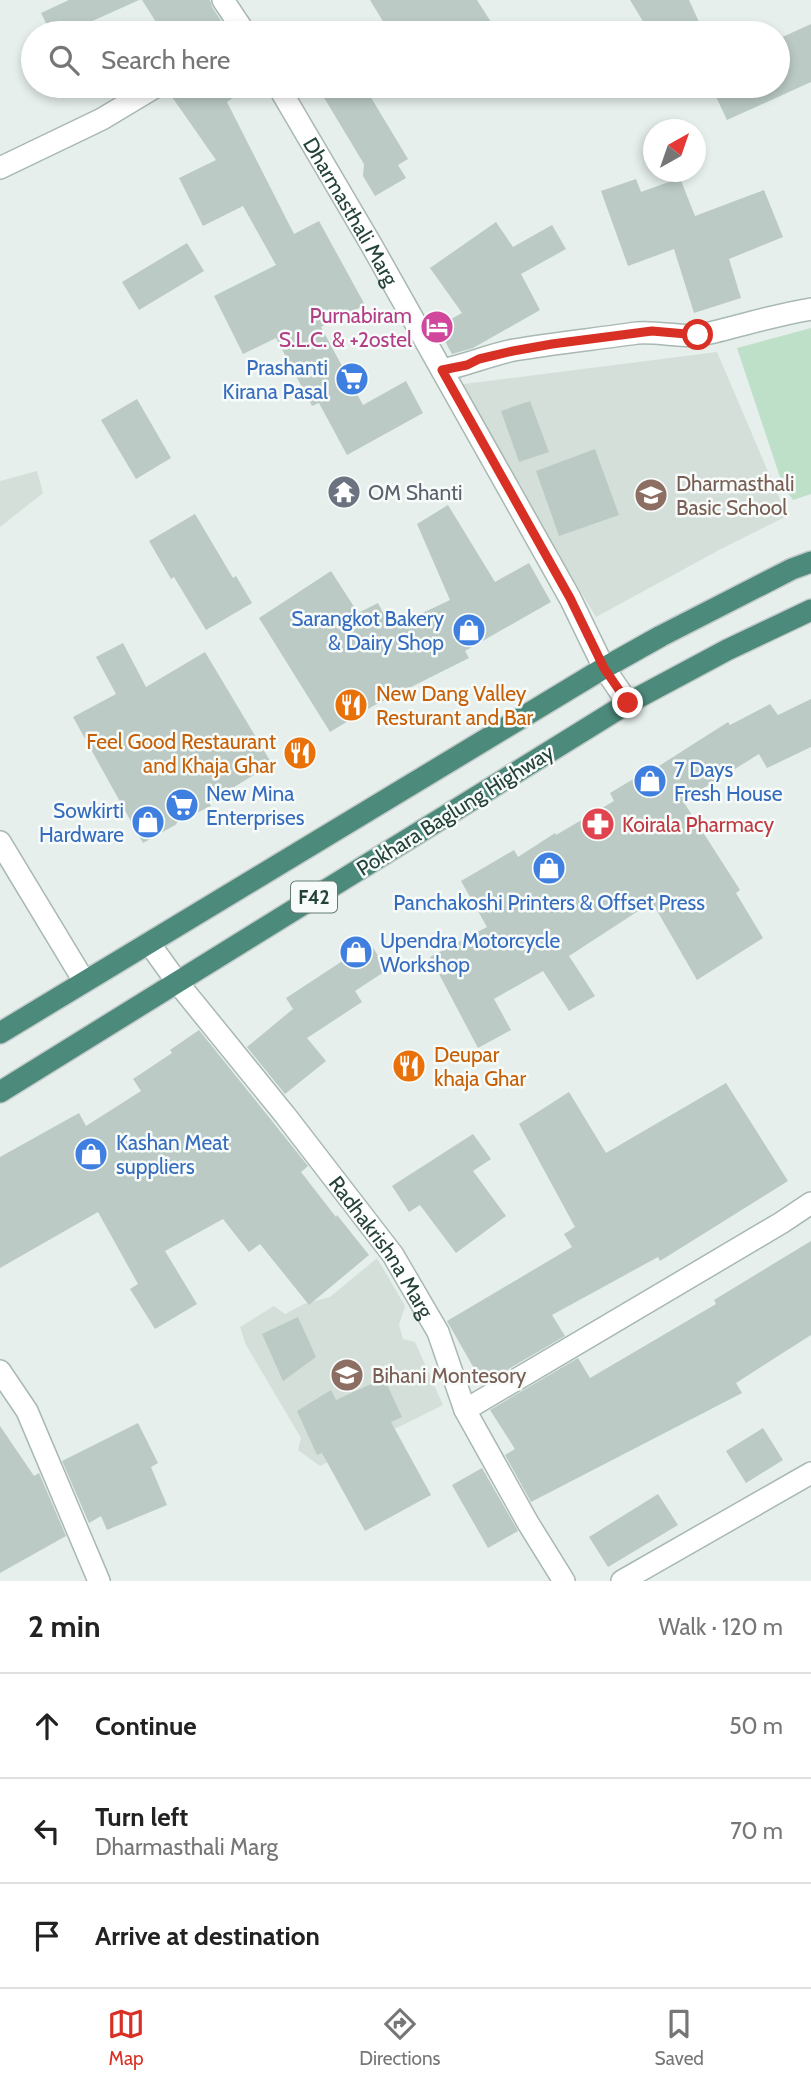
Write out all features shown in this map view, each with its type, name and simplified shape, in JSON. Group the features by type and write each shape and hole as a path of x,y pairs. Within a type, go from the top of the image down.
{"highway":[{"name":"Pokhara Baglung Highway","path":"0,1033 604,668 792,569 811,562"},
{"name":"Pokhara Baglung Highway","path":"0,1092 628,703 727,650 811,610"}],"street":[{"path":"223,0 237,21"},
{"path":"0,168 102,119 137,98"},
{"name":"Dharmasthali Marg","path":"285,98 570,598 604,668 628,703"},
{"path":"442,370 467,365 479,359 552,344 652,331 698,335 780,314 811,310"},
{"path":"0,842 84,981"},
{"name":"Radhakrishna Marg","path":"149,943 393,1255 438,1332 465,1410 564,1581"},
{"path":"465,1410 811,1203"},
{"path":"0,1371 27,1411 99,1581"},
{"path":"622,1581 811,1473"}],"shaded area":[{"name":"Dharmasthali Basic School","path":"717,352 787,516 596,617 456,385"},
{"path":"37,471 43,493 0,527 0,481"},
{"name":"Bihani Montesory","path":"377,1258 405,1306 399,1325 403,1339 415,1342 443,1405 320,1466 298,1450 301,1438 246,1345 240,1327 274,1306 285,1314 304,1304 330,1297"}],"green space":[{"path":"811,328 811,494 793,500 783,486 737,348"}],"building":[{"path":"69,0 139,0 93,21 45,21 41,13"},
{"path":"142,0 210,0 221,21 155,21"},
{"path":"370,0 477,0 490,21 383,21"},
{"path":"630,0 689,0 699,21 643,21"},
{"path":"811,24 811,82 790,92 790,34"},
{"path":"173,98 233,98 227,102 294,234 319,221 365,305 321,327 363,405 406,381 423,413 347,455 319,403 312,406 276,338 243,354 214,296 276,265 243,206 203,226 179,178 216,160"},
{"path":"324,98 371,98 408,159 398,165 406,178 375,196 363,176 364,164"},
{"path":"717,98 776,98 727,120"},
{"path":"636,179 641,192 669,182 682,182 695,216 764,190 783,237 729,259 741,298 694,313 674,249 628,266 601,191"},
{"path":"496,222 513,247 552,225 566,249 521,274 540,310 473,348 452,354 437,327 462,313 430,268"},
{"path":"187,243 204,271 139,310 122,282"},
{"path":"137,399 171,458 136,479 101,420"},
{"path":"530,401 549,452 519,462 501,411"},
{"path":"595,449 619,515 559,536 536,471"},
{"path":"448,505 495,582 529,563 551,602 465,651 469,658 373,706 330,732 259,618 331,571 358,613 378,603 391,628 450,600 417,524"},
{"path":"195,514 233,578 236,576 252,603 206,630 149,541"},
{"path":"123,643 146,687 205,652 272,764 209,802 211,806 143,843 73,717 116,694 96,657"},
{"path":"811,699 811,747 767,768 759,754 683,801 740,890 736,893 763,938 697,980 652,902 569,956 595,996 569,1011 543,971 494,999 511,1030 478,1048 430,957 487,927 461,881 514,850 518,857 614,801 610,793 635,778 637,780 728,722 730,725 770,704 778,715"},
{"path":"370,943 387,970 355,991 362,1002 307,1038 326,1061 285,1094 247,1047 293,1009 286,998"},
{"path":"199,1030 308,1166 301,1172 369,1255 309,1305 260,1244 249,1252 223,1219 165,1251 197,1304 155,1329 130,1289 138,1284 98,1212 0,1268 0,1157 79,1113 86,1126 141,1091 133,1079 172,1053 170,1050"},
{"path":"726,1083 788,1181 660,1261 658,1257 552,1315 565,1336 483,1384 447,1321 572,1247 564,1234 575,1227 519,1124 569,1092 606,1153"},
{"path":"473,1134 491,1159 473,1171 506,1216 456,1253 420,1205 409,1212 392,1186"},
{"path":"811,1241 811,1335 736,1383 742,1393 531,1502 505,1455 515,1449 490,1410 578,1358 590,1378 716,1304 714,1300"},
{"path":"298,1317 316,1357 283,1381 262,1334"},
{"path":"384,1378 402,1417 391,1422 431,1495 365,1531 322,1453 317,1455 297,1411 331,1390 336,1400"},
{"path":"138,1423 158,1463 151,1467 167,1505 107,1530 101,1516 89,1523 62,1461"},
{"path":"0,1426 34,1476 39,1473 66,1536 0,1573"},
{"path":"763,1428 783,1460 746,1483 726,1451"},
{"path":"482,1468 518,1531 488,1548 452,1485"},
{"path":"658,1494 678,1525 608,1567 589,1537"}],"place":[{"name":"Purnabiram S.L.C. & +2ostel","path":"437,327"},
{"name":"Prashanti Kirana Pasal","path":"352,379"},
{"name":"OM Shanti","path":"344,492"},
{"name":"Dharmasthali Basic School","path":"651,495"},
{"name":"Sarangkot Bakery & Dairy Shop","path":"469,630"},
{"name":"New Dang Valley Resturant and Bar","path":"351,705"},
{"name":"Feel Good Restaurant and Khaja Ghar","path":"300,753"},
{"name":"7 Days Fresh House","path":"650,781"},
{"name":"New Mina Enterprises","path":"182,805"},
{"name":"Sowkirti Hardware","path":"148,822"},
{"name":"Koirala Pharmacy","path":"598,824"},
{"name":"Panchakoshi Printers & Offset Press","path":"549,868"},
{"name":"Upendra Motorcycle Workshop","path":"356,952"},
{"name":"Deupar khaja Ghar","path":"409,1066"},
{"name":"Kashan Meat suppliers","path":"91,1154"},
{"name":"Bihani Montesory","path":"347,1375"}],"route":[{"path":"628,703 604,668 570,598 442,370 467,365 479,359 552,344 652,331 698,335"}]}
